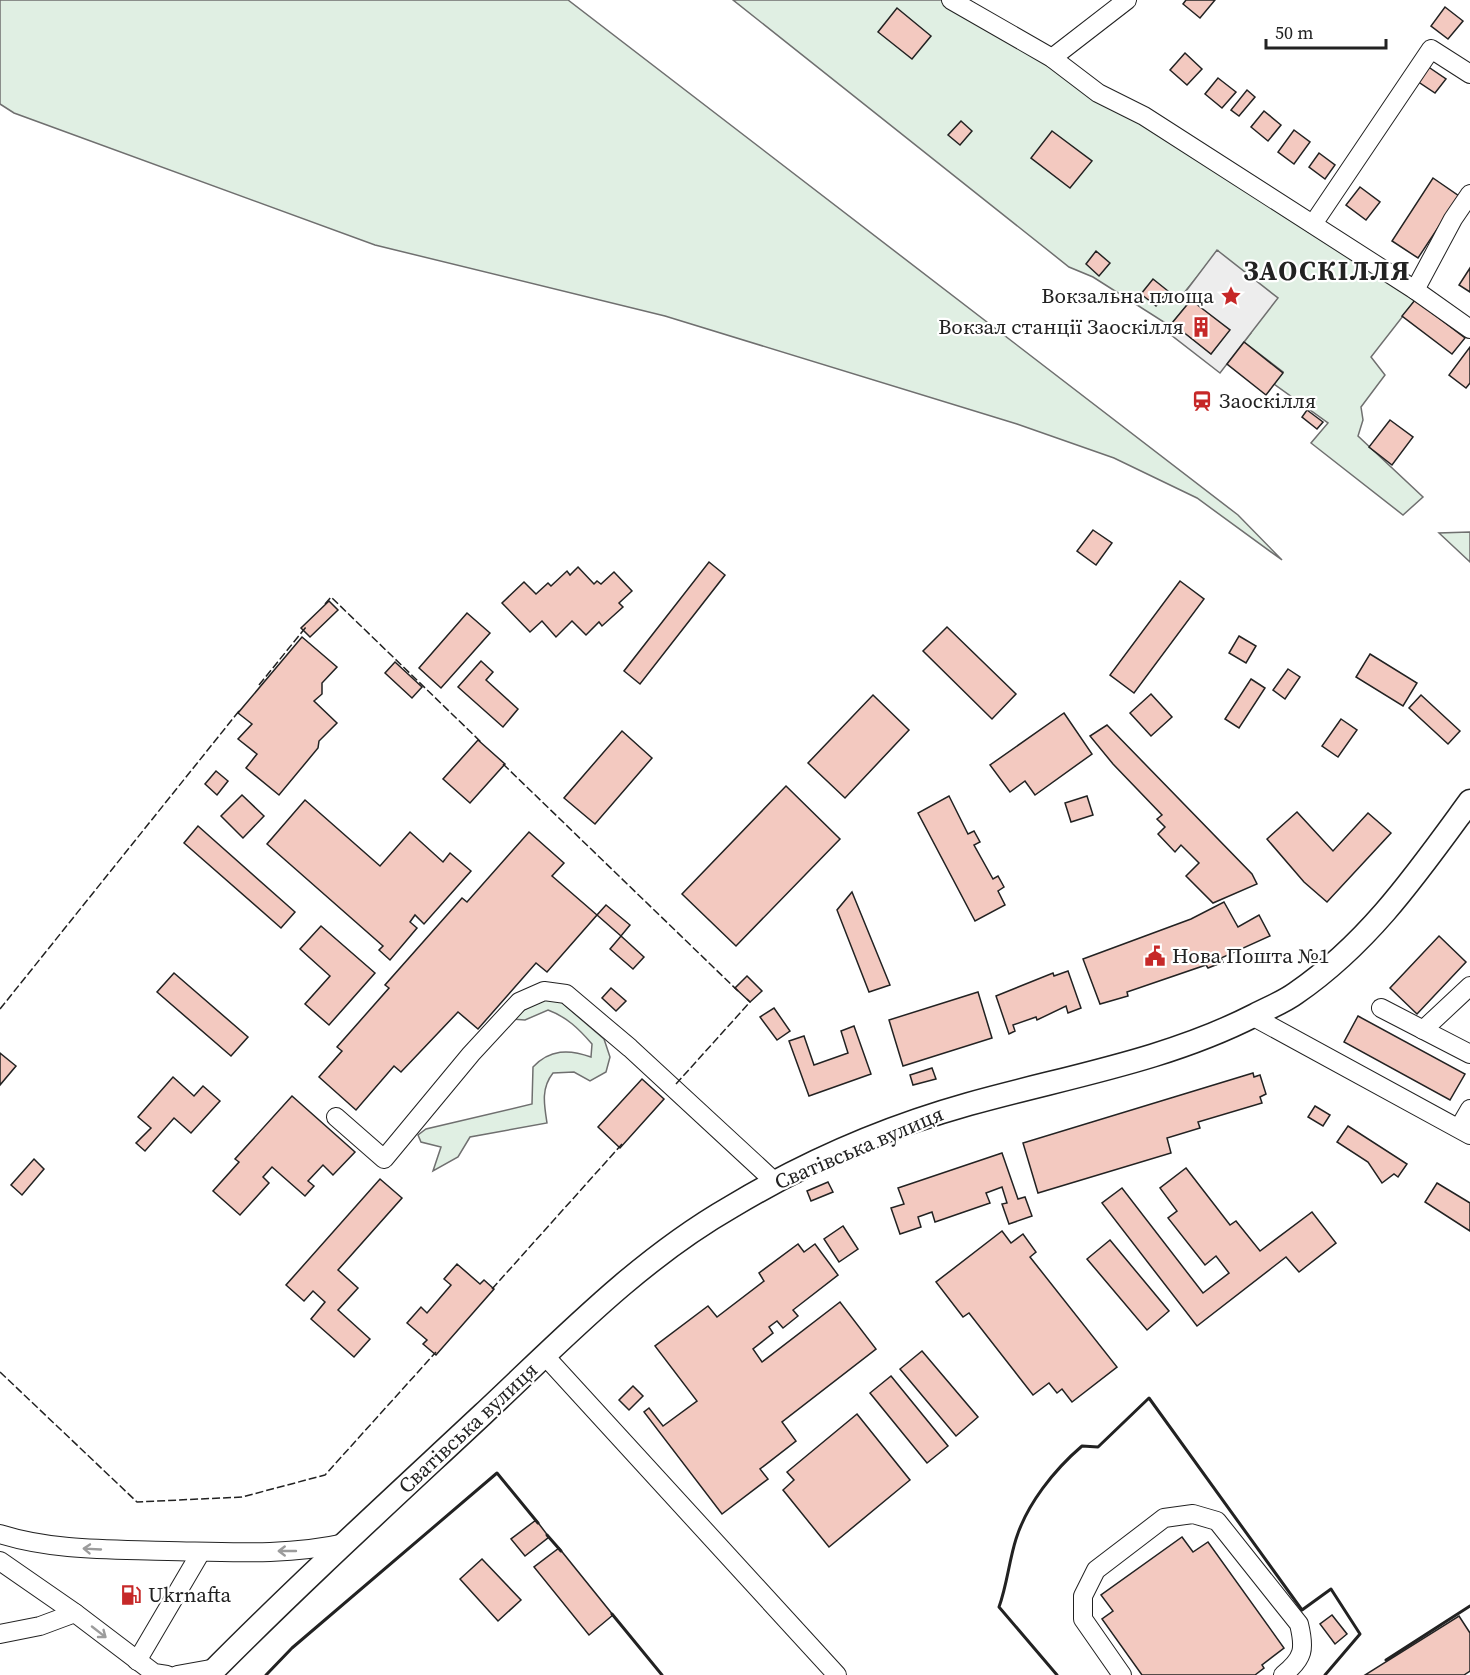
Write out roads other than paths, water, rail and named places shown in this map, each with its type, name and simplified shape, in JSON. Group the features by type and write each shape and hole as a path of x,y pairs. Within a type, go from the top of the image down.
{"main road":[{"name":"Сватівська вулиця","path":"213,1672 345,1543 628,1278 728,1208 799,1169 883,1134 964,1105 1160,1054 1219,1033 1294,994 1345,954 1395,904 1468,803"}],"street":[{"path":"951,0 1052,58 1098,93 1144,116 1415,290 1470,329"},
{"path":"1052,58 1127,0"},
{"path":"1313,224 1431,48 1470,74"},
{"path":"1415,290 1453,219 1470,194"},
{"path":"1423,1030 1470,986"},
{"path":"336,1117 384,1159 471,1054 519,1002 544,991 566,994 630,1048 775,1182"},
{"path":"1381,1008 1470,1054"},
{"path":"1252,1016 1464,1131 1470,1109"},
{"path":"545,1356 837,1675"},
{"path":"1122,1675 1083,1619 1083,1596 1096,1570 1164,1518 1192,1514 1217,1521 1299,1624 1303,1642 1301,1657 1283,1675"},
{"path":"0,1534 48,1545 201,1552 308,1551 345,1543"},
{"path":"137,1661 201,1552"},
{"path":"0,1561 75,1613 154,1673 167,1675"},
{"path":"0,1634 31,1628 75,1613"},
{"path":"177,1675 213,1672"}],"place":[{"name":"Вокзальна площа","path":"1231,296"},
{"name":"Вокзал станції Заоскілля","path":"1201,327"},
{"name":"Заоскiлля","path":"1202,401"},
{"name":"Нова Пошта №1","path":"1155,956"},
{"name":"Ukrnafta","path":"131,1595"}],"district":[{"name":"ЗАОСКIЛЛЯ","path":"1327,271"}]}
